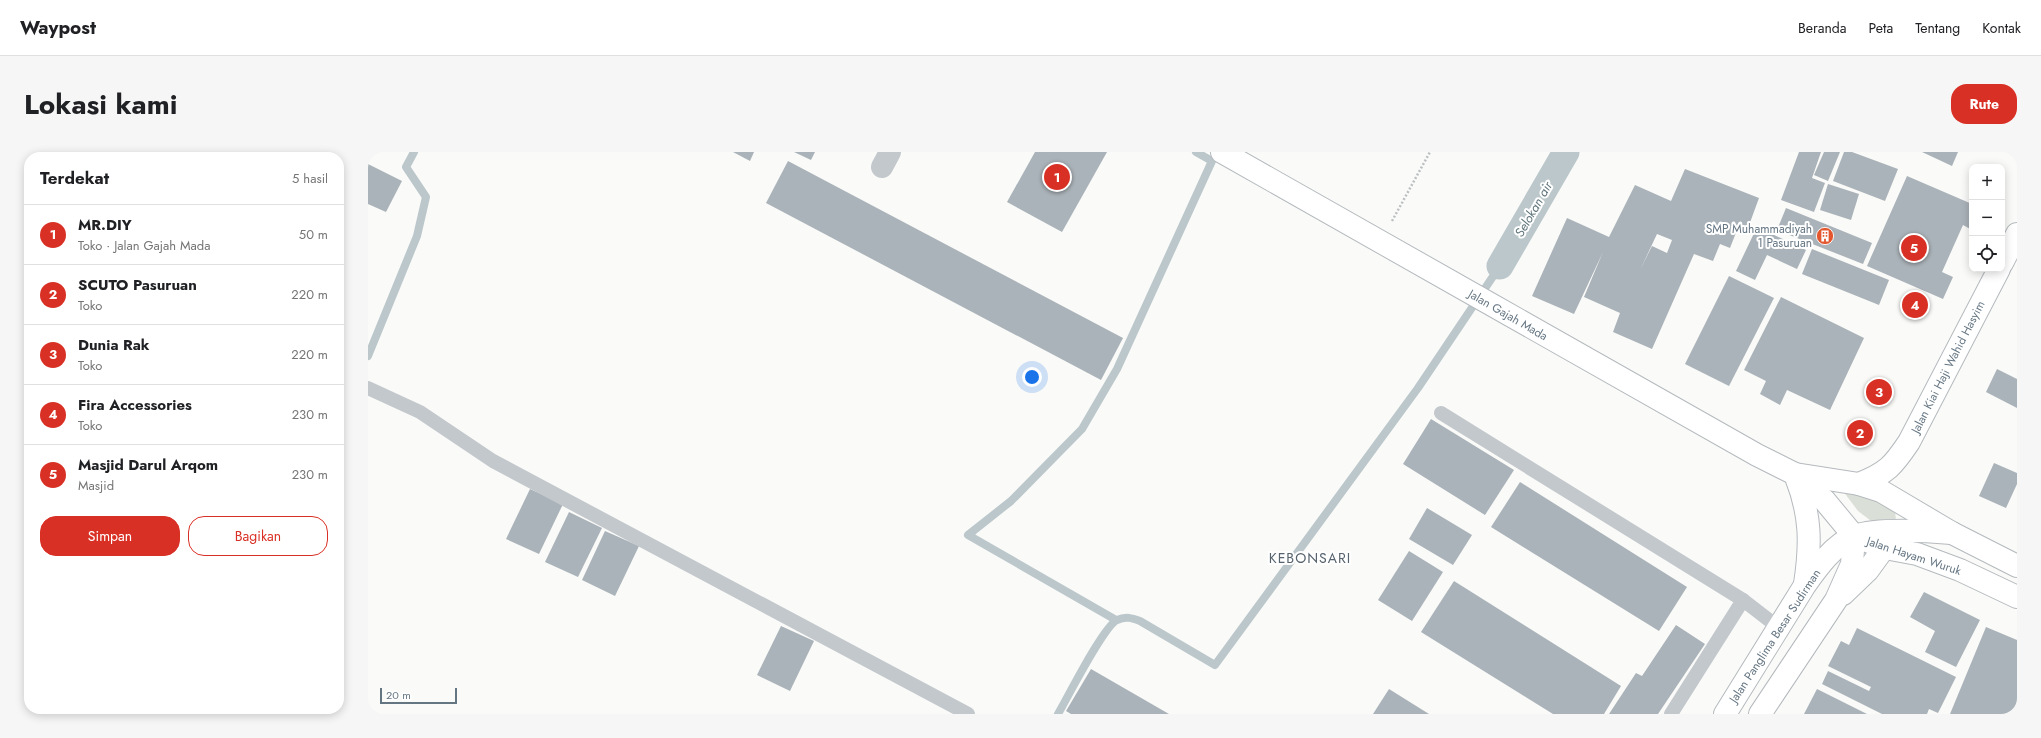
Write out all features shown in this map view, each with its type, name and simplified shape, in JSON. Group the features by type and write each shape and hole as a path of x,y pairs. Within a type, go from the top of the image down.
{"main road":[{"name":"Jalan Gajah Mada","path":"1222,152 1750,452 1795,474"},
{"path":"2005,257 2017,234"},
{"name":"Jalan Kiai Haji Wahid Hasyim","path":"1895,464 1909,442 1997,272"},
{"path":"1859,484 1877,477 1895,464"},
{"path":"1836,600 1868,570 1890,540 1898,523 1899,508 1892,481 1895,464"},
{"path":"1795,474 1859,484 1881,491 1952,533 2017,566"},
{"path":"1795,474 1825,502 1854,536 1890,540 1925,530 1952,533"},
{"path":"1795,474 1804,498 1809,521 1809,554 1805,585"},
{"path":"1760,714 1836,600 1852,564 1854,536"},
{"name":"Jalan Panglima Besar Sudirman","path":"1725,714 1805,585 1816,570 1836,549 1854,536"},
{"name":"Jalan Hayam Wuruk","path":"1890,540 1917,554 1960,570 2017,597"}],"lane":[{"path":"368,388 420,412 493,461 968,714"},
{"path":"1441,413 1744,600 1778,627"},
{"path":"1670,714 1744,600"}],"path":[{"path":"1381,241 1430,152"}],"shaded area":[{"path":"1843,491 1870,496 1895,510 1896,521 1879,527 1858,511"}],"building":[{"path":"733,152 754,152 750,161"},
{"path":"794,152 815,152 811,160"},
{"path":"1035,152 1107,152 1062,232 1007,202"},
{"name":"SMP Muhammadiyah 1 Pasuruan","path":"1799,152 1821,152 1812,178 1825,183 1814,212 1781,200"},
{"path":"1824,152 1840,152 1828,181 1814,175"},
{"path":"1844,152 1852,152 1898,169 1885,201 1833,181"},
{"path":"1922,152 1958,152 1952,166"},
{"path":"788,161 1123,338 1101,380 766,203"},
{"path":"368,164 402,181 386,212 368,204"},
{"path":"1685,169 1759,198 1748,228 1739,225 1730,248 1720,244 1713,261 1694,254 1652,349 1613,332 1620,313 1584,297 1603,252 1574,314 1532,296 1567,218 1609,237 1635,185 1671,201","holes":["1657,234 1672,240 1667,253 1652,246 1641,268"]},
{"path":"1907,176 1969,203 1969,228 1963,225 1942,272 1953,277 1943,299 1867,266"},
{"name":"SMP Muhammadiyah 1 Pasuruan","path":"1828,184 1859,194 1851,220 1820,210"},
{"name":"SMP Muhammadiyah 1 Pasuruan","path":"1786,208 1872,243 1863,264 1777,230"},
{"path":"1757,227 1806,250 1797,269 1767,255 1755,280 1736,271"},
{"path":"1812,249 1889,280 1879,305 1802,274"},
{"path":"1729,276 1774,298 1729,386 1685,364"},
{"path":"1781,297 1864,338 1830,410 1787,390 1780,405 1760,394 1766,381 1744,370"},
{"path":"1997,369 2017,379 2017,408 1986,392"},
{"path":"1431,419 1514,470 1485,515 1403,464"},
{"path":"1994,463 2017,473 2017,484 2006,508 1979,496"},
{"path":"1520,482 1687,587 1659,631 1491,527"},
{"path":"530,489 563,504 539,554 506,539"},
{"path":"1427,508 1472,535 1453,565 1409,539"},
{"path":"569,512 602,528 578,577 545,562"},
{"path":"605,531 639,546 615,596 582,580"},
{"path":"1409,551 1443,572 1412,621 1378,600"},
{"path":"1454,581 1621,686 1604,714 1553,714 1421,632"},
{"path":"1924,592 1980,620 1956,667 1925,652 1935,631 1910,617"},
{"path":"1676,625 1705,644 1658,714 1609,714 1636,673 1642,676"},
{"path":"781,626 814,641 790,691 757,675"},
{"path":"1986,627 2017,640 2017,714 1950,714"},
{"path":"1857,628 1956,677 1938,713 1929,709 1927,714 1882,714 1822,684 1828,671 1869,691 1871,687 1828,666 1841,641 1849,645"},
{"path":"1091,669 1169,714 1071,714 1066,711"},
{"path":"1389,689 1429,714 1373,714"},
{"path":"1817,689 1867,714 1804,714"}],"waterway":[{"path":"368,356 417,236 426,197 406,167 414,152"},
{"path":"1116,620 968,535 1011,501 1082,429 1117,369 1212,161 1196,152"},
{"name":"Selokan air","path":"1500,266 1566,152"},
{"path":"1058,714 1103,635 1111,625 1117,620 1123,618 1140,621 1215,665 1418,388 1500,266"}],"place":[{"name":"MR.DIY","path":"1057,177"},
{"name":"SMP Muhammadiyah 1 Pasuruan","path":"1825,236"},
{"name":"Masjid Darul Arqom","path":"1914,248"},
{"name":"Fira Accessories","path":"1915,305"},
{"name":"Dunia Rak","path":"1879,392"},
{"name":"SCUTO Pasuruan","path":"1860,433"}],"district":[{"name":"KEBONSARI","path":"1310,558"}]}
